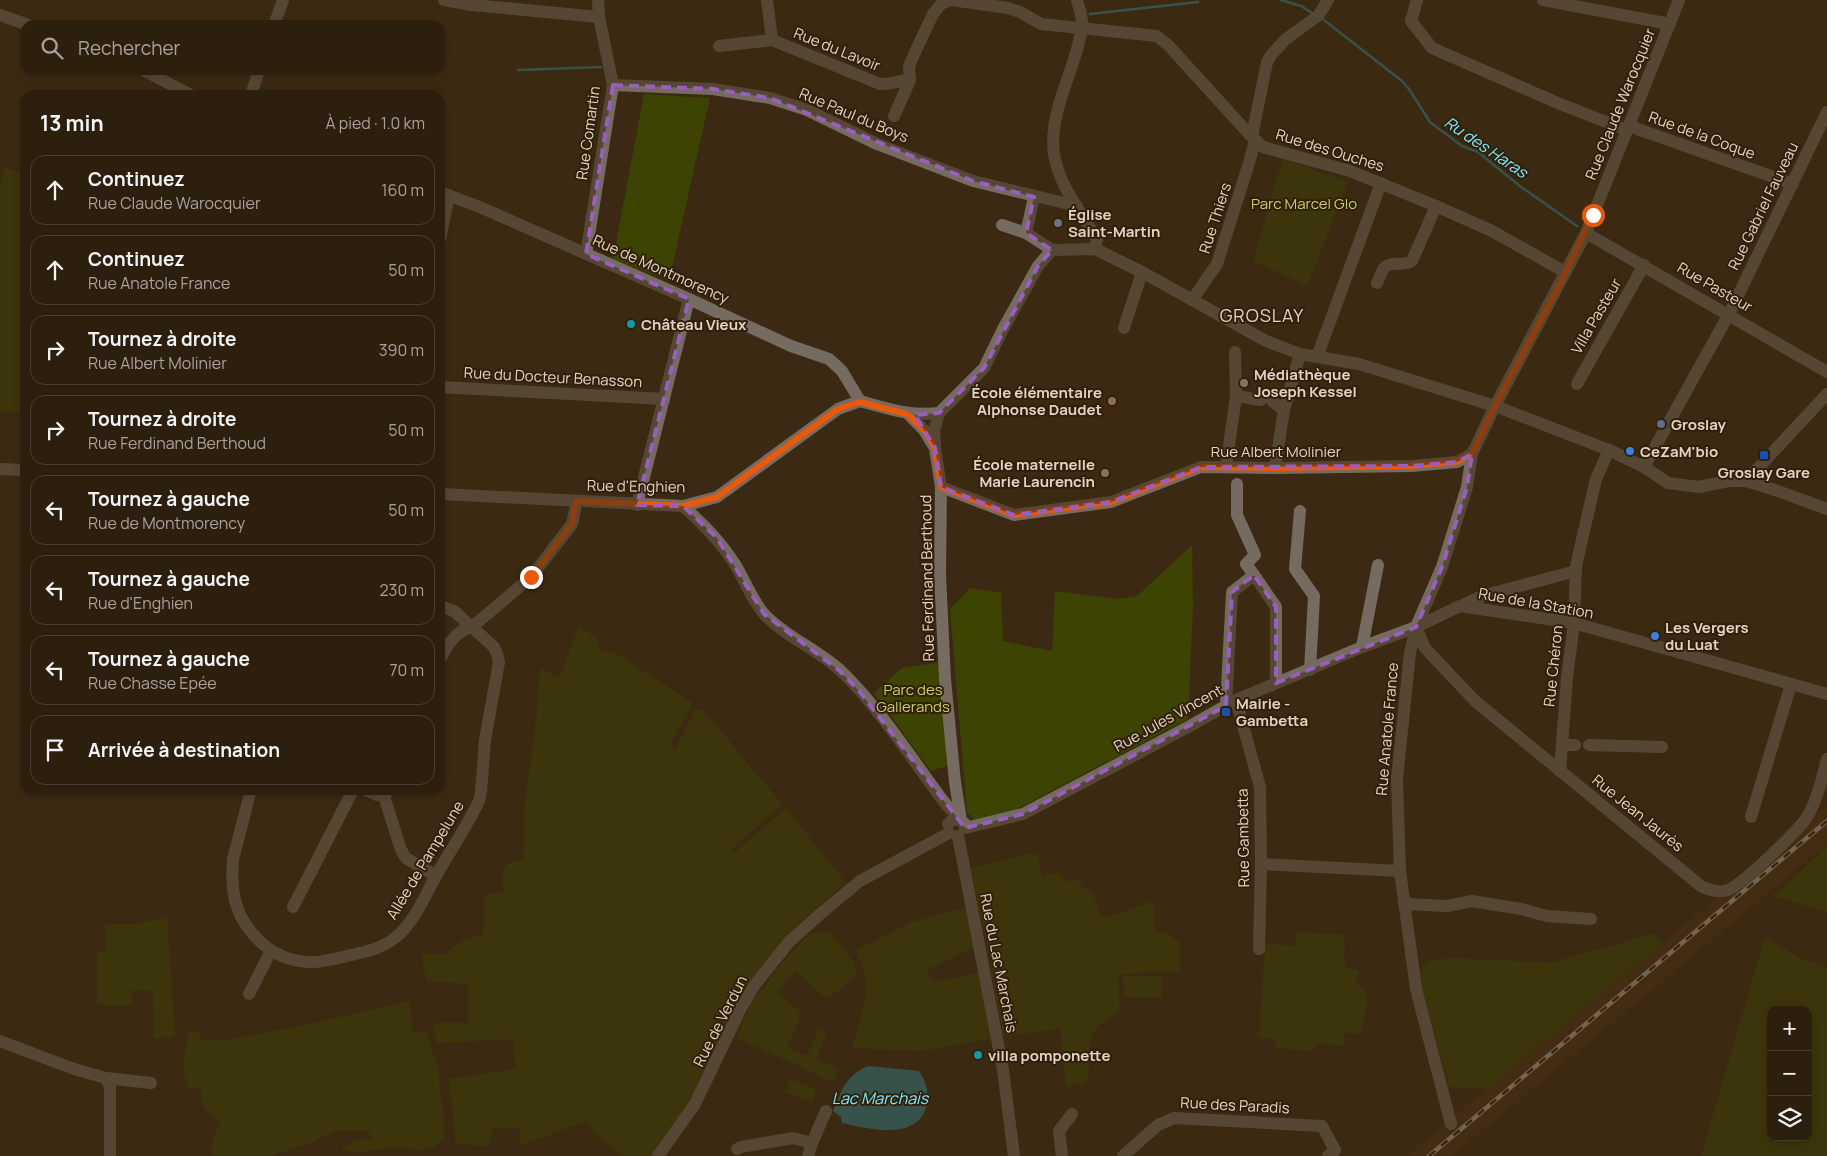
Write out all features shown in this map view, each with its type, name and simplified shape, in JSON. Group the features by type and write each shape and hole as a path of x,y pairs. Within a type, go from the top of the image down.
{"street":[{"path":"276,20 283,0"},
{"path":"444,0 472,5 599,16"},
{"name":"Rue Comartin","path":"586,254 613,85 599,16 598,0"},
{"name":"Rue du Lavoir","path":"767,0 772,40 880,84 890,85 901,80 910,80"},
{"path":"894,116 910,80 909,68 911,60 933,14 941,4 951,0 1008,8 1020,12 1041,24 1082,27"},
{"path":"1077,0 1082,27 1060,102 1054,136 1054,154 1067,192 1097,240 1094,249"},
{"name":"Rue Thiers","path":"1192,300 1217,264 1249,163 1253,131 1271,55 1286,38 1319,15 1328,0"},
{"name":"Rue de la Coque","path":"1417,0 1411,21 1432,48 1560,104 1793,184"},
{"path":"1543,0 1670,24"},
{"name":"Rue Claude Warocquier","path":"1495,406 1586,232 1679,0"},
{"path":"0,15 20,22"},
{"name":"Rue des Ouches","path":"1082,27 1147,34 1162,39 1252,137 1263,146 1336,166 1381,183 1492,232 1566,272"},
{"path":"719,46 772,40"},
{"path":"152,75 181,90"},
{"path":"253,90 257,75"},
{"name":"Rue Paul du Boys","path":"613,85 713,89 770,98 808,110 877,144 973,181 1077,206"},
{"name":"Rue Gabriel Fauveau","path":"1644,467 1728,314 1827,112"},
{"path":"1317,357 1381,183"},
{"name":"Rue de Montmorency","path":"445,193 689,299 791,346 829,359 842,371 860,402"},
{"path":"1026,233 1034,197"},
{"path":"1377,283 1384,268 1387,266 1408,264 1412,260 1436,206"},
{"path":"1002,225 1026,233 1052,250 1094,249 1142,272 1266,341 1300,354 1359,364 1495,406 1534,423 1609,450 1644,467 1668,482 1699,487 1728,481 1746,481 1827,509"},
{"name":"Rue Pasteur","path":"1586,232 1827,372"},
{"path":"935,448 934,430 940,414 984,368 1038,266 1052,250"},
{"name":"Villa Pasteur","path":"1577,384 1644,266"},
{"path":"1124,328 1142,272"},
{"path":"637,505 689,299"},
{"path":"1226,467 1236,396 1235,352"},
{"path":"1274,468 1284,410 1300,354"},
{"name":"Rue du Docteur Benasson","path":"445,387 664,399"},
{"path":"1746,481 1827,394"},
{"path":"1236,396 1266,401 1284,410"},
{"path":"860,402 907,414 940,414"},
{"name":"Rue d'Enghien","path":"445,494 683,506 717,497 838,409 860,402"},
{"name":"Rue Anatole France","path":"1451,1124 1416,989 1400,871 1397,779 1410,653 1416,627 1442,567 1467,487 1472,454 1495,406"},
{"name":"Rue Ferdinand Berthoud","path":"907,414 924,430 935,448 941,487 941,584 956,828"},
{"name":"Rue Chéron","path":"1560,771 1568,745 1576,571 1596,479 1609,450"},
{"name":"Rue Albert Molinier","path":"941,487 1014,515 1111,502 1201,467 1412,466 1456,462 1472,454"},
{"path":"0,469 20,470"},
{"path":"1237,484 1237,515 1255,555 1246,564 1276,607 1276,683"},
{"path":"445,650 464,629 472,627 531,577 572,524 576,501"},
{"path":"683,506 717,538 764,614 778,627 840,671 883,718 940,798 950,809"},
{"path":"1300,511 1295,569 1314,596 1310,670"},
{"path":"1362,647 1378,565"},
{"path":"1460,606 1482,596 1576,571"},
{"name":"Rue Gambetta","path":"1254,575 1232,592 1231,703 1260,788 1260,949"},
{"name":"Rue de la Station","path":"1416,627 1460,606 1574,624 1827,694"},
{"name":"Allée de Pampelune","path":"250,795 234,859 234,895 236,907 252,935 271,951 295,961 310,962 335,959 381,947 407,928 474,812 481,792 485,740 499,662 494,647 454,612 445,608"},
{"name":"Rue Jules Vincent","path":"956,828 1023,814 1231,703 1362,647 1416,627"},
{"name":"Rue Jean Jaurès","path":"1416,627 1425,648 1475,701 1702,887 1712,891 1730,889 1742,881 1796,832 1815,802 1827,759"},
{"path":"1751,816 1791,684"},
{"path":"1589,745 1662,747"},
{"name":"Rue Ferdinand Berthoud","path":"954,782 950,809 956,828"},
{"path":"293,907 350,795"},
{"path":"387,795 401,850 406,858 436,876"},
{"name":"Rue de Verdun","path":"658,1156 695,1104 741,1008 754,986 789,942 819,914 860,881 956,828"},
{"name":"Rue du Lac Marchais","path":"956,828 1003,1070 1014,1156"},
{"path":"1261,864 1400,871"},
{"path":"1404,904 1447,906 1472,901 1521,908 1547,916 1591,920"},
{"path":"249,994 271,951"},
{"path":"0,1041 74,1069 106,1078 151,1083"},
{"path":"106,1078 110,1086 110,1156"},
{"path":"808,1156 826,1111"},
{"path":"1062,1156 1059,1131 1072,1114"},
{"name":"Rue des Paradis","path":"1130,1153 1158,1125 1174,1118 1322,1126 1335,1150 1328,1156"},
{"path":"736,1149 793,1138 812,1143"}],"highlighted area":[{"path":"613,85 713,89 770,98 973,181 1034,197 1026,233 1052,250 1038,266 984,368 939,413 915,415 935,448 941,487 1014,515 1111,502 1201,467 1412,466 1457,462 1472,454 1467,487 1442,567 1416,627 1276,683 1276,607 1254,575 1232,592 1226,706 1023,814 965,828 860,692 840,671 764,614 717,538 683,506 637,505 689,299 586,254"}],"shaded area":[{"path":"1827,806 1827,844 1452,1156 1407,1156"}],"green space":[{"path":"644,94 710,98 669,281 613,259"},
{"name":"Parc Marcel Glo","path":"1283,159 1348,182 1307,286 1253,260"},
{"path":"5,168 20,173 20,413 0,412 0,185"},
{"path":"1192,545 1193,607 1188,719 1015,810 976,820 967,813 950,609 970,588 1001,593 1003,641 1052,651 1055,591 1119,599 1137,596"},
{"path":"579,626 597,639 599,648 604,652 614,652 693,703 670,744 675,750 695,711 700,709 720,729 754,772 783,804 730,850 734,854 786,808 846,883 796,926 765,965 695,1094 672,1130 651,1156 621,1156 596,1134 587,1121 519,1146 520,1128 493,1127 489,1146 456,1144 449,1079 516,1069 513,1039 437,1043 433,1023 468,1023 468,984 426,981 422,953 446,955 457,944 483,935 485,894 503,892 503,869 509,863 523,860 525,801 535,732 540,668 556,677 560,677"},
{"name":"Parc des Gallerands","path":"940,662 947,766 931,771 874,693 902,668"},
{"path":"1827,846 1827,912 1774,896"},
{"path":"1031,853 1038,855 1042,878 1058,872 1065,882 1077,878 1084,889 1092,891 1101,915 1109,917 1153,901 1156,931 1175,938 1180,943 1180,973 1155,971 1118,975 1120,1011 1099,1025 1093,1032 1086,1082 1066,1086 1060,1029 1003,1036 987,944 970,868"},
{"path":"969,906 975,947 927,969 933,982 979,973 992,1040 921,1051 852,1048 866,992 865,975 856,950 910,923"},
{"path":"167,916 175,1036 154,1038 153,991 132,990 131,1005 97,1005 97,952 107,949 105,924 138,924"},
{"path":"828,931 849,955 857,970 854,978 827,999 795,970 777,993 802,1013 787,1048 807,1056 820,1028 827,1033 816,1059 839,1069 834,1082 737,1038 750,1005 783,962 809,934"},
{"path":"1297,932 1344,935 1345,968 1358,970 1356,985 1365,989 1367,1003 1361,1033 1344,1033 1345,1046 1315,1043 1314,1051 1276,1048 1274,1038 1259,1038 1265,944 1295,946"},
{"path":"1654,934 1663,942 1487,1089 1449,1087 1421,985 1420,972 1424,964 1433,960 1455,958 1551,963 1607,948 1640,936"},
{"path":"1765,937 1798,957 1827,968 1827,1156 1701,1156"},
{"path":"1123,976 1162,976 1162,997 1124,997"},
{"path":"409,1001 413,1032 426,1031 438,1069 445,1129 444,1137 440,1143 421,1150 396,1147 351,1153 342,1147 354,1140 373,1139 368,1131 334,1131 313,1142 272,1156 213,1156 211,1148 220,1122 215,1116 204,1110 202,1092 195,1088 189,1088 186,1081 184,1061 188,1033 200,1032 200,1040 224,1040 292,1028"},
{"path":"791,1079 816,1089 813,1103 785,1092"}],"water":[{"name":"Lac Marchais","path":"868,1066 919,1071 926,1087 928,1099 922,1116 914,1124 891,1130 878,1130 842,1123 841,1117 833,1111 839,1096 850,1079"}],"waterway":[{"name":"Ru des Haras","path":"1281,0 1301,6 1312,13"},
{"name":"Ru des Haras","path":"1090,14 1198,2"},
{"name":"Ru des Haras","path":"1324,20 1402,81 1430,122 1462,146 1478,152 1521,187 1577,226"},
{"name":"Ru des Haras","path":"518,70 601,67"}],"railway":[{"path":"1429,1156 1827,821"}],"place":[{"name":"Église Saint-Martin","path":"1058,223"},
{"name":"Château Vieux","path":"631,324"},
{"name":"Médiathèque Joseph Kessel","path":"1244,383"},
{"name":"École élémentaire Alphonse Daudet","path":"1112,401"},
{"name":"Groslay","path":"1661,424"},
{"name":"CeZaM'bio","path":"1630,451"},
{"name":"Groslay Gare","path":"1764,455"},
{"name":"École maternelle Marie Laurencin","path":"1105,473"},
{"name":"Les Vergers du Luat","path":"1655,636"},
{"name":"Mairie - Gambetta","path":"1226,712"},
{"name":"villa pomponette","path":"978,1055"}],"district":[{"name":"GROSLAY","path":"1262,315"}],"route":[{"path":"531,577 572,524 576,501 683,506 717,497 838,409 860,402 907,414 924,430 935,448 941,487 1014,515 1111,502 1201,467 1412,466 1456,462 1472,454 1495,406 1559,286 1593,215"}]}
